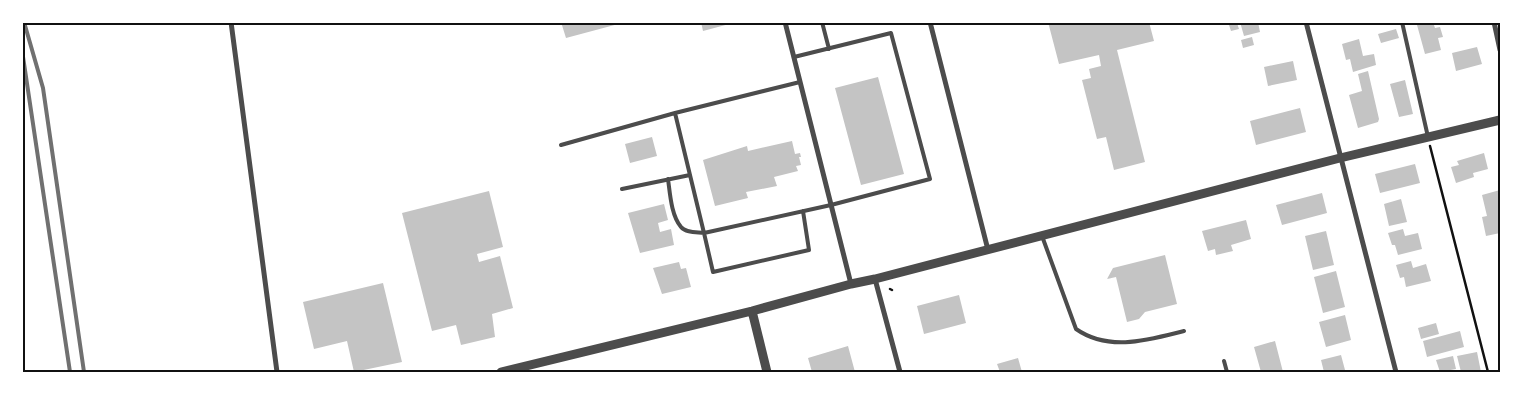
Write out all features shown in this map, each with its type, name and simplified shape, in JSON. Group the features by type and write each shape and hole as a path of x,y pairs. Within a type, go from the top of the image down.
{"street":[{"path":"231,22 277,372"},
{"path":"785,22 851,284"},
{"path":"930,22 988,250"},
{"path":"1306,22 1396,372"},
{"path":"1494,22 1500,50"},
{"path":"501,372 752,311 1340,158 1500,120"},
{"path":"875,279 900,372"},
{"path":"752,311 767,372"}],"lane":[{"path":"822,22 829,49"},
{"path":"1402,22 1428,137"},
{"path":"668,179 671,203 680,226 688,231 704,233 831,205 930,179 891,32 794,57"},
{"path":"561,145 675,113 800,82"},
{"path":"675,113 713,272 809,250 803,211"},
{"path":"622,189 690,174"},
{"path":"1042,236 1076,329 1087,337 1111,343 1131,342 1184,331"},
{"path":"1224,361 1227,372"}],"path":[{"path":"1428,137 1488,372"}],"building":[{"path":"561,22 621,22 622,23 566,38"},
{"path":"701,22 732,22 733,23 703,31"},
{"path":"1048,22 1149,22 1154,41 1117,50 1145,162 1114,170 1106,137 1097,139 1082,80 1091,78 1089,69 1101,66 1099,55 1059,64"},
{"path":"1240,22 1258,22 1260,32 1244,36"},
{"path":"1433,22 1435,28 1440,27 1443,37 1438,38 1441,50 1425,54 1417,25"},
{"path":"1237,23 1239,29 1231,31 1229,25"},
{"path":"1396,29 1399,38 1381,43 1378,34"},
{"path":"1252,37 1254,45 1243,48 1241,40"},
{"path":"1359,39 1363,56 1374,54 1376,65 1353,72 1350,59 1346,60 1342,44"},
{"path":"1477,47 1482,64 1456,71 1452,53"},
{"path":"1293,61 1297,80 1268,86 1264,67"},
{"path":"1368,71 1379,119 1378,122 1358,128 1349,95 1362,91 1358,74"},
{"path":"878,77 904,174 861,185 835,88"},
{"path":"1405,80 1413,114 1399,117 1390,84"},
{"path":"1300,108 1306,132 1256,145 1250,121"},
{"path":"652,137 657,156 630,163 625,144"},
{"path":"792,141 795,154 800,153 801,157 799,157 801,165 796,166 798,171 774,177 777,186 746,192 748,198 715,206 703,160 747,146 748,151"},
{"path":"1484,153 1488,169 1473,173 1474,177 1456,183 1451,167 1459,165 1457,161"},
{"path":"1415,164 1420,183 1380,193 1375,174"},
{"path":"1500,190 1500,233 1486,236 1482,217 1487,216 1482,195"},
{"path":"489,191 503,247 477,254 479,262 500,256 513,308 492,314 495,337 461,345 456,325 432,331 402,213"},
{"path":"1322,193 1327,213 1282,225 1276,205"},
{"path":"1401,199 1407,222 1389,226 1384,204"},
{"path":"664,204 668,220 658,223 660,232 671,229 674,245 640,253 628,213"},
{"path":"1246,220 1251,239 1231,245 1233,251 1216,255 1215,249 1208,251 1202,231"},
{"path":"1403,229 1405,236 1418,233 1422,249 1398,255 1388,233"},
{"path":"1326,231 1334,265 1313,270 1305,236"},
{"path":"1165,255 1177,304 1145,312 1139,319 1127,322 1116,277 1107,279 1113,268"},
{"path":"1411,261 1413,268 1426,264 1431,281 1406,287 1404,277 1400,278 1396,265"},
{"path":"679,262 681,269 686,268 691,287 662,294 653,268"},
{"path":"1336,271 1345,307 1323,313 1314,277"},
{"path":"383,283 402,362 354,372 347,341 314,349 303,302"},
{"path":"959,295 966,323 924,334 917,306"},
{"path":"1345,315 1351,340 1326,347 1319,322"},
{"path":"1436,323 1439,334 1421,339 1418,328"},
{"path":"1460,331 1464,347 1427,357 1423,341"},
{"path":"1275,341 1283,372 1261,372 1254,347"},
{"path":"848,346 855,372 812,372 808,358"},
{"path":"1477,352 1481,372 1461,372 1457,356"},
{"path":"1341,355 1345,370 1324,372 1321,360"},
{"path":"1453,356 1456,369 1440,372 1436,360"},
{"path":"1018,358 1022,372 1000,372 997,364"}],"railway":[{"path":"24,22 43,88 84,372"},
{"path":"22,50 70,372"}]}
